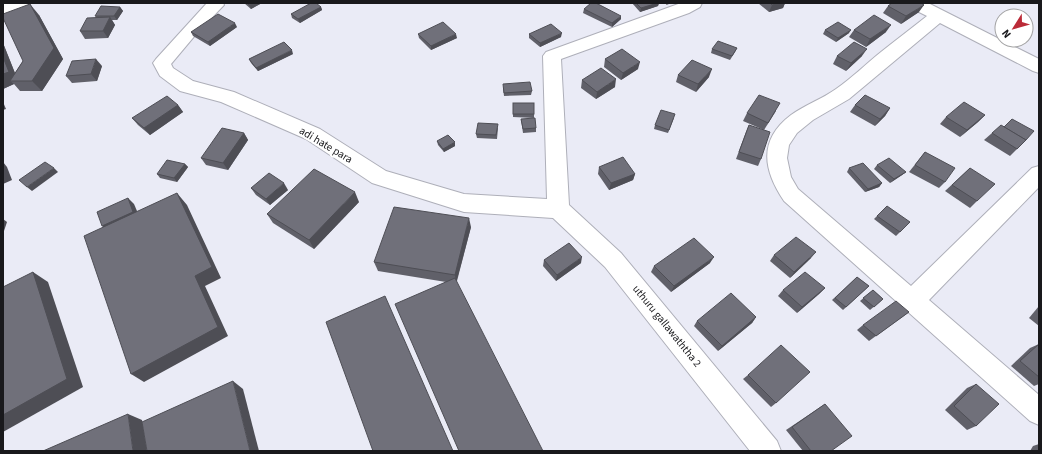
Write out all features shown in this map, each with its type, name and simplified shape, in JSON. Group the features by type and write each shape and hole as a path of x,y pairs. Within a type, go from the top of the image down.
{"street":[{"path":"3,10 22,3"},
{"name":"adi hate para","path":"215,3 216,5 191,29 162,63 166,72 186,86 227,97 313,134 378,177 464,203 558,210"},
{"path":"558,210 552,56 684,9 694,3"},
{"path":"915,3 1039,67"},
{"path":"938,15 842,94 796,122 784,136 777,153 776,162 780,178 791,195 1039,412"},
{"path":"912,301 1039,174"},
{"name":"uthuru gallawaththa 2","path":"558,210 614,260 767,451"}],"building":[{"path":"311,3 316,3 321,7 298,19 291,14"},
{"path":"591,3 596,3 621,16 612,23 584,9"},
{"path":"636,3 658,3 641,8"},
{"path":"892,3 921,3 924,5 906,16 888,6"},
{"path":"30,4 54,48 32,81 10,81 23,61 3,18 3,14"},
{"path":"101,6 120,7 114,16 95,16"},
{"path":"218,14 235,23 208,42 191,32"},
{"path":"874,15 891,25 870,39 854,30"},
{"path":"110,17 103,31 80,31 87,18"},
{"path":"443,22 456,34 431,46 418,34"},
{"path":"838,22 851,30 838,38 825,30"},
{"path":"551,24 562,33 540,43 529,34"},
{"path":"718,41 737,48 732,56 712,49"},
{"path":"284,42 292,50 256,68 249,59"},
{"path":"854,42 867,49 851,63 837,56"},
{"path":"622,49 640,62 623,73 605,59"},
{"path":"3,57 9,72 3,74"},
{"path":"96,59 91,74 66,76 72,61"},
{"path":"692,60 712,69 698,84 678,75"},
{"path":"601,68 616,79 597,92 582,80"},
{"path":"530,82 532,91 504,93 503,84"},
{"path":"759,95 780,103 768,123 747,113"},
{"path":"865,95 890,108 880,119 855,105"},
{"path":"167,96 178,105 144,128 132,118"},
{"path":"964,102 985,115 967,130 946,117"},
{"path":"513,103 534,103 534,114 513,114"},
{"path":"661,110 675,114 669,130 655,125"},
{"path":"535,118 536,128 523,129 521,119"},
{"path":"1012,119 1034,131 1026,140 1004,127"},
{"path":"478,123 498,124 496,135 476,134"},
{"path":"749,125 770,132 761,159 739,152"},
{"path":"1001,125 1026,140 1017,149 992,133"},
{"path":"222,128 244,133 223,163 201,158"},
{"path":"448,135 455,142 443,149 437,141"},
{"path":"925,152 955,168 945,182 915,165"},
{"path":"623,157 635,174 611,183 599,167"},
{"path":"889,158 906,172 894,179 877,165"},
{"path":"167,160 185,164 174,178 157,174"},
{"path":"45,162 54,168 27,187 19,180"},
{"path":"863,163 882,183 868,189 849,168"},
{"path":"970,168 995,184 977,201 952,185"},
{"path":"314,169 355,192 309,240 267,214"},
{"path":"269,173 284,183 266,199 251,188"},
{"path":"177,193 212,267 195,276 218,327 131,374 84,236"},
{"path":"128,198 133,212 102,226 97,212"},
{"path":"887,206 910,222 900,232 877,216"},
{"path":"394,207 469,218 455,275 374,262"},
{"path":"796,237 816,252 794,272 774,255"},
{"path":"694,238 714,257 674,286 654,266"},
{"path":"569,243 582,257 557,275 544,260"},
{"path":"33,272 67,379 3,415 3,287"},
{"path":"805,272 825,288 802,307 783,290"},
{"path":"857,277 869,286 846,307 835,298"},
{"path":"455,278 543,451 459,451 395,304"},
{"path":"873,290 883,299 874,307 863,298"},
{"path":"731,293 756,317 722,346 697,321"},
{"path":"385,296 453,451 373,451 326,322"},
{"path":"896,301 909,312 876,336 863,325"},
{"path":"1039,344 1039,377 1020,361"},
{"path":"781,345 810,372 776,403 748,375"},
{"path":"233,381 250,451 147,451 142,422"},
{"path":"976,384 999,404 976,426 954,406"},
{"path":"825,404 852,436 831,451 811,451 792,427"},
{"path":"128,414 133,451 43,451"}]}
